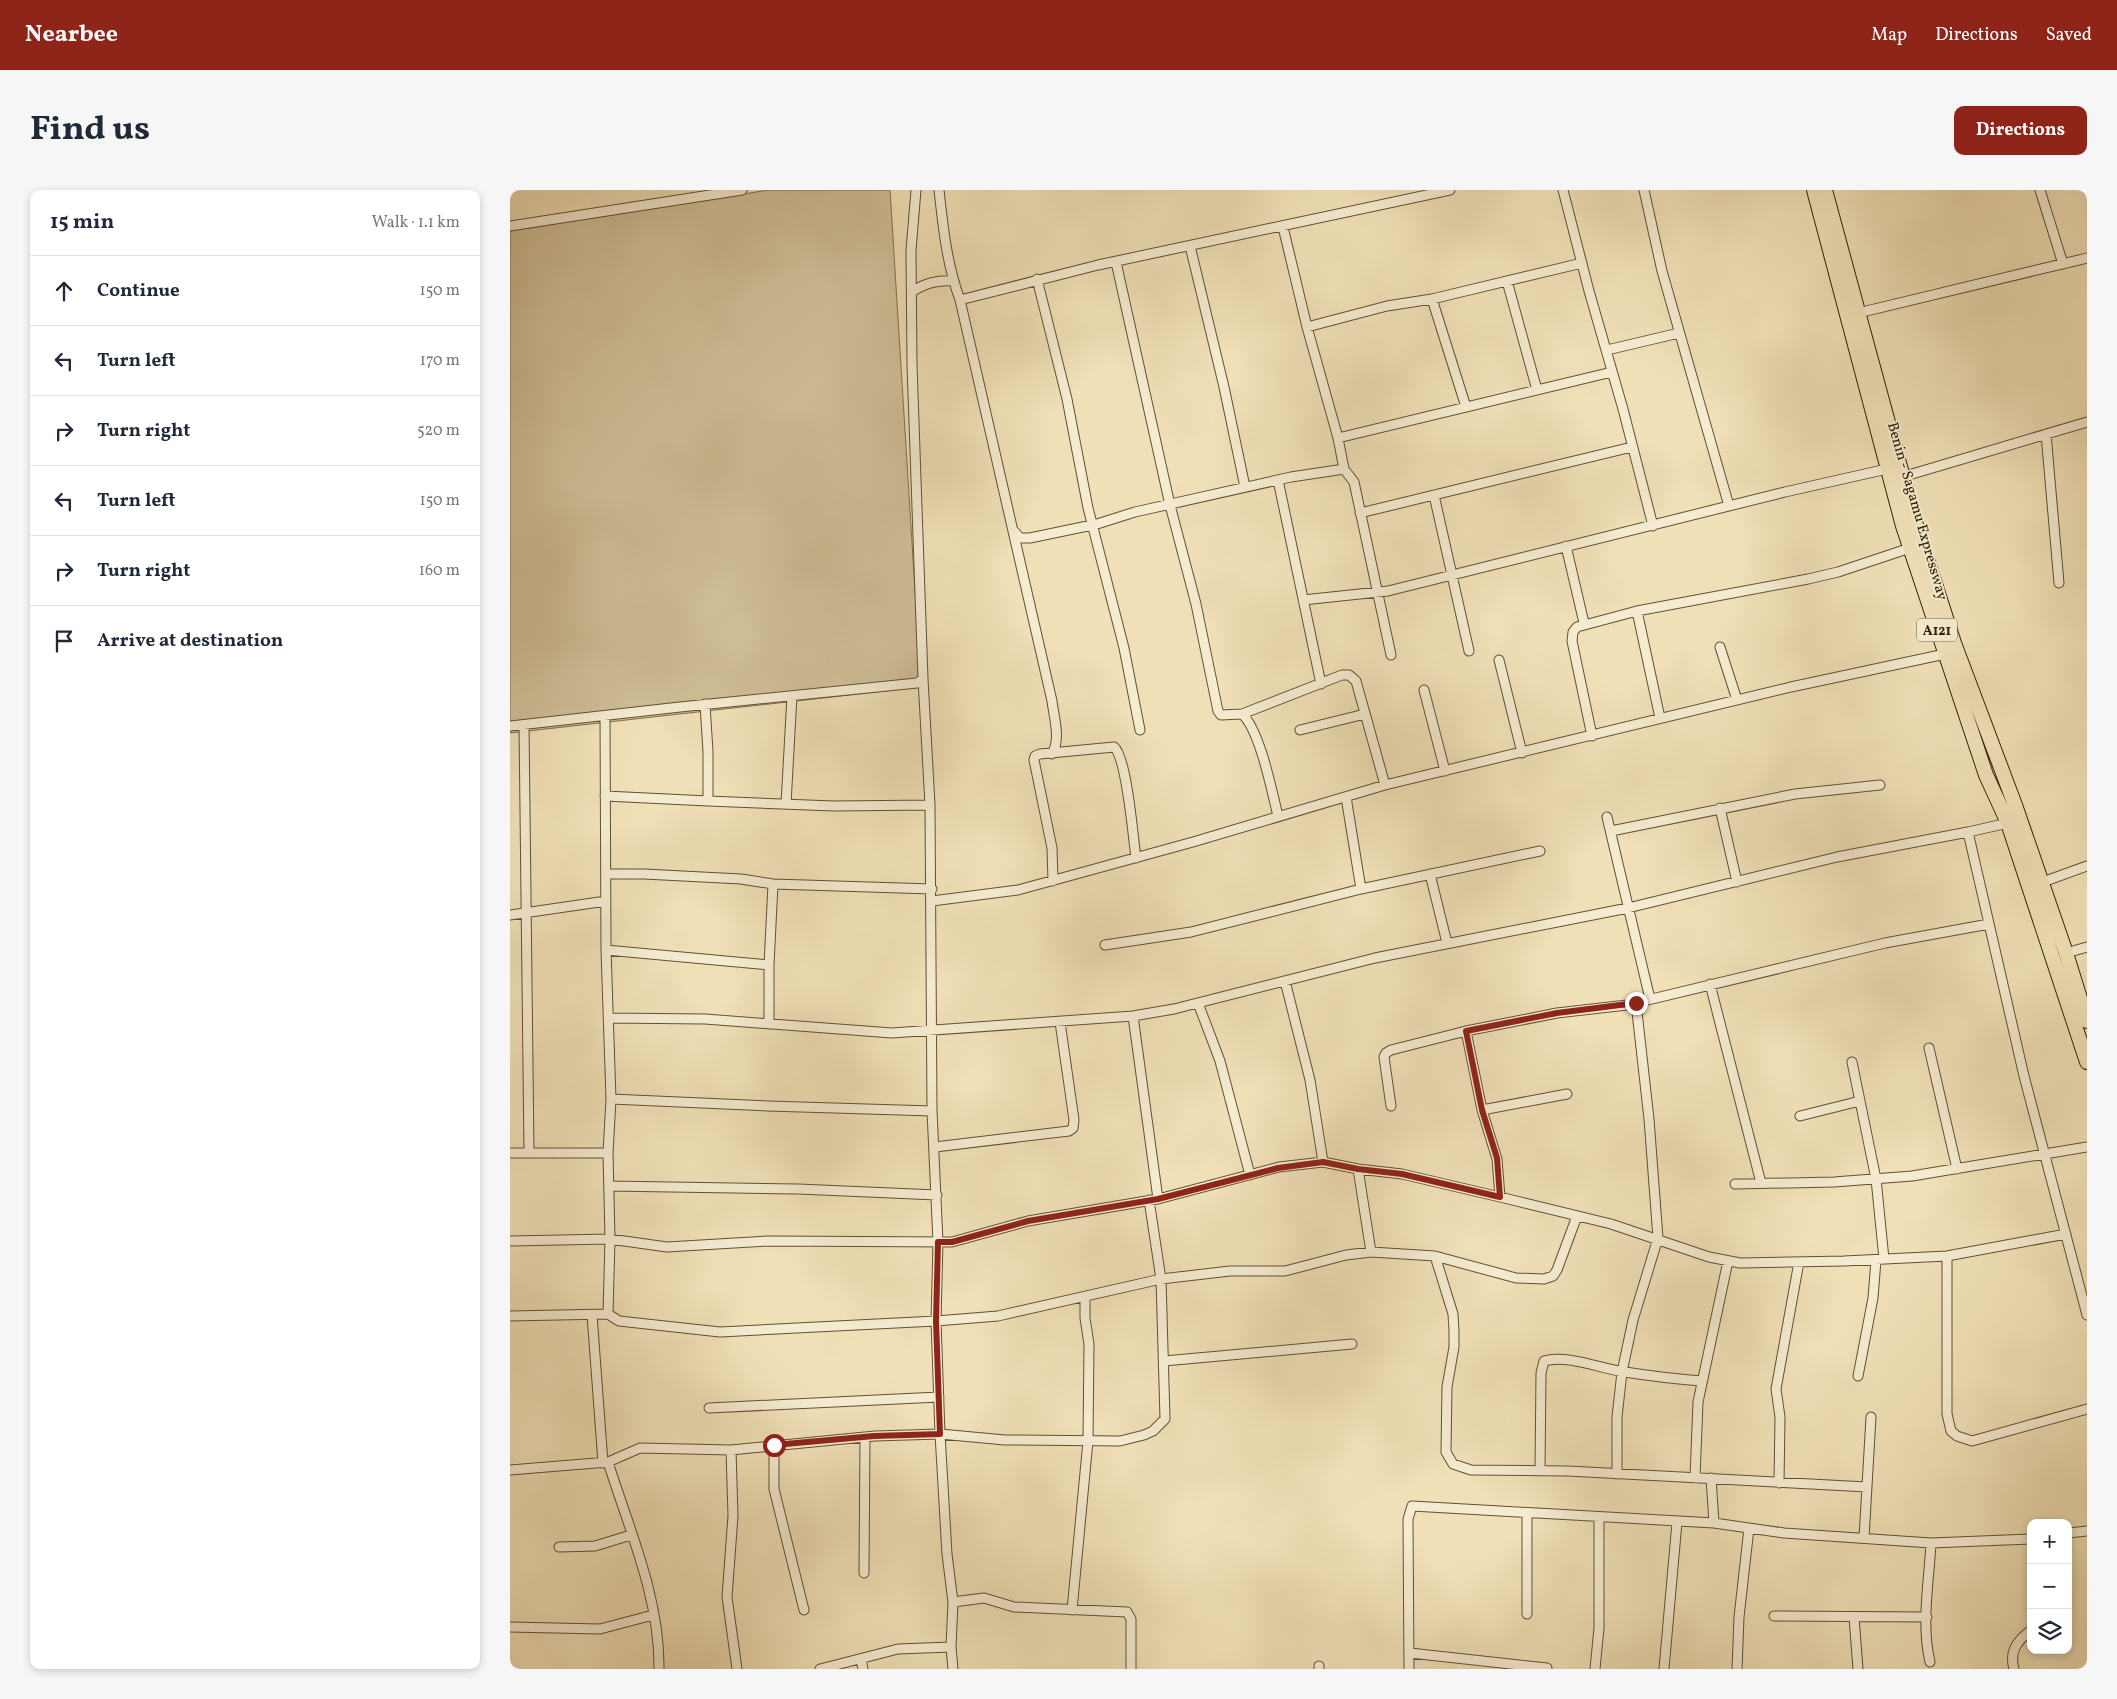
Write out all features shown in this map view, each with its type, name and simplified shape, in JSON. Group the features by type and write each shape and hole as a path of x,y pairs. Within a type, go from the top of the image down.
{"highway":[{"name":"Benin - Sagamu Expressway","path":"1814,190 1887,469 1910,548 1986,775 2008,823 2087,1062"},
{"name":"A121","path":"1825,190 1915,522 1954,644 2015,805 2087,1022"}],"street":[{"path":"510,226 742,190"},
{"path":"916,190 911,250 913,291 912,365 923,679 930,805 932,1111 938,1242 936,1321 947,1554 953,1602 952,1669"},
{"path":"939,190 944,237 953,281 960,300 1052,701 1057,740 1052,754"},
{"path":"960,300 1037,279 1450,190"},
{"path":"1562,190 1607,350 1653,526"},
{"path":"1644,190 1679,333 1694,376 1729,506"},
{"path":"2040,190 2063,264"},
{"path":"1283,226 1307,327 1338,438 1344,469 1354,482 1391,655"},
{"path":"1190,246 1224,387 1245,488"},
{"path":"1858,313 2087,258"},
{"path":"1116,262 1170,505 1196,604 1218,712 1221,715 1242,714 1342,676 1350,675 1354,677 1385,786"},
{"path":"1307,327 1387,306 1432,299 1582,262"},
{"path":"1037,279 1067,399 1093,525 1124,648 1140,730"},
{"path":"913,291 925,283 942,280 953,281"},
{"path":"1506,281 1537,390"},
{"path":"1432,299 1466,407"},
{"path":"1607,350 1679,333"},
{"path":"1338,438 1612,372"},
{"path":"1902,477 2087,422"},
{"path":"2046,434 2059,583"},
{"path":"1360,513 1632,447"},
{"path":"1013,529 1020,538 1030,538 1093,525 1135,512 1278,480 1344,469"},
{"path":"1303,600 1377,593 1785,492 1887,469"},
{"path":"1278,480 1320,684"},
{"path":"1434,495 1469,650"},
{"path":"1566,546 1584,624"},
{"path":"1592,736 1572,641 1573,632 1577,627 1637,611 1808,580 1910,548"},
{"path":"1637,611 1660,718"},
{"path":"1720,647 1737,700"},
{"path":"932,901 1003,893 1053,881 1385,786 1660,718 1945,654"},
{"path":"1499,660 1522,753"},
{"path":"510,726 917,683 923,679"},
{"path":"1424,690 1445,771"},
{"path":"786,804 792,696"},
{"path":"705,704 708,752 708,802"},
{"path":"1242,714 1247,719 1261,753 1278,816"},
{"path":"1300,730 1365,714"},
{"path":"605,716 606,950 611,1099 608,1153 610,1238 608,1314"},
{"path":"524,724 529,1152"},
{"path":"1053,881 1052,848 1034,760 1035,756 1040,754 1114,747 1118,751 1124,771 1136,858"},
{"path":"1611,831 1794,794 1880,785"},
{"path":"605,796 708,802 930,805"},
{"path":"1346,797 1362,889"},
{"path":"1720,808 1737,882"},
{"path":"1607,817 1650,999"},
{"path":"609,1018 705,1019 892,1033 1133,1016 1198,1003 1375,958 1628,908 1837,857 2008,823"},
{"path":"1968,832 2024,1076 2087,1316"},
{"path":"1105,945 1191,932 1362,889 1540,851"},
{"path":"2040,883 2087,866"},
{"path":"606,874 698,877 773,884 932,889"},
{"path":"1430,874 1446,944"},
{"path":"769,1024 769,966 773,884"},
{"path":"510,915 606,901"},
{"path":"1391,1106 1384,1057 1391,1050 1466,1031 1557,1013 1636,1003 1884,943 1988,924"},
{"path":"2066,954 2087,947"},
{"path":"606,950 769,966"},
{"path":"1285,981 1310,1080 1323,1162"},
{"path":"1710,984 1762,1183"},
{"path":"1198,1003 1220,1061 1250,1175"},
{"path":"1617,1474 1617,1417 1622,1372 1633,1320 1658,1238 1649,1119 1636,1003"},
{"path":"510,1470 606,1462 640,1448 731,1450 865,1437 940,1434 1005,1440 1120,1441 1153,1431 1164,1419 1161,1279 1133,1016"},
{"path":"935,1147 1069,1131 1073,1128 1074,1120 1060,1022"},
{"path":"1466,1031 1482,1110 1497,1158 1500,1197"},
{"path":"1929,1048 1957,1169"},
{"path":"1852,1062 1876,1179 1880,1260 1858,1376"},
{"path":"1482,1110 1567,1094"},
{"path":"611,1099 932,1111"},
{"path":"1800,1116 1860,1101"},
{"path":"1735,1184 1834,1182 1912,1176 2087,1147"},
{"path":"510,1153 608,1153"},
{"path":"510,1241 610,1238 667,1247 768,1241 952,1242 1028,1221 1153,1200 1278,1168 1323,1162 1358,1169 1402,1174 1500,1197 1658,1238 1709,1257 1740,1263 1880,1260 1947,1256 2066,1234"},
{"path":"1358,1169 1370,1252"},
{"path":"609,1186 694,1186 936,1196"},
{"path":"510,1316 608,1314 619,1321 720,1332 936,1321 1007,1314 1161,1279 1230,1271 1285,1271 1346,1255 1370,1252 1435,1256 1516,1278 1544,1279 1552,1276 1557,1270 1577,1216"},
{"path":"1435,1256 1453,1314 1454,1347 1447,1387 1448,1458 1455,1466 1471,1470 1711,1478 1867,1487"},
{"path":"1947,1256 1948,1414 1951,1431 1957,1436 1972,1441 2087,1409"},
{"path":"1696,1478 1698,1402 1728,1261"},
{"path":"1779,1483 1780,1417 1776,1389 1799,1262"},
{"path":"1072,1610 1088,1442 1089,1344 1085,1318 1085,1297"},
{"path":"592,1315 606,1462 649,1590 659,1638 659,1669"},
{"path":"1164,1361 1352,1344"},
{"path":"1540,1471 1541,1374 1544,1361 1551,1358 1581,1362 1622,1372 1702,1381"},
{"path":"708,1408 939,1397"},
{"path":"1864,1538 1871,1416"},
{"path":"864,1573 865,1437"},
{"path":"774,1445 774,1489 804,1610"},
{"path":"731,1450 733,1516 727,1597 737,1669"},
{"path":"1711,1478 1714,1523"},
{"path":"1409,1669 1408,1519 1412,1506 1714,1523 1784,1533 1931,1543 2027,1539"},
{"path":"1527,1513 1527,1614"},
{"path":"1595,1669 1599,1628 1599,1518"},
{"path":"1664,1669 1677,1522"},
{"path":"1737,1669 1739,1618 1749,1528"},
{"path":"2072,1533 2087,1531"},
{"path":"559,1547 596,1546 631,1535"},
{"path":"1930,1662 1926,1646 1926,1617 1931,1543"},
{"path":"953,1602 984,1598 1014,1607 1127,1612 1131,1619 1131,1669"},
{"path":"510,1627 600,1629 653,1614"},
{"path":"1774,1616 1926,1617"},
{"path":"1854,1617 1858,1669"},
{"path":"2014,1669 2012,1660 2016,1643 2027,1633"},
{"path":"820,1669 898,1649 951,1647"},
{"path":"1410,1653 1547,1668"},
{"path":"861,1659 863,1669"}],"shaded area":[{"path":"769,190 890,190 921,687 510,733 510,231"}],"route":[{"path":"774,1445 874,1436 940,1434 936,1321 938,1242 952,1242 1028,1221 1158,1199 1278,1168 1323,1162 1358,1169 1402,1174 1500,1197 1497,1158 1482,1110 1466,1031 1557,1013 1636,1003"}]}
